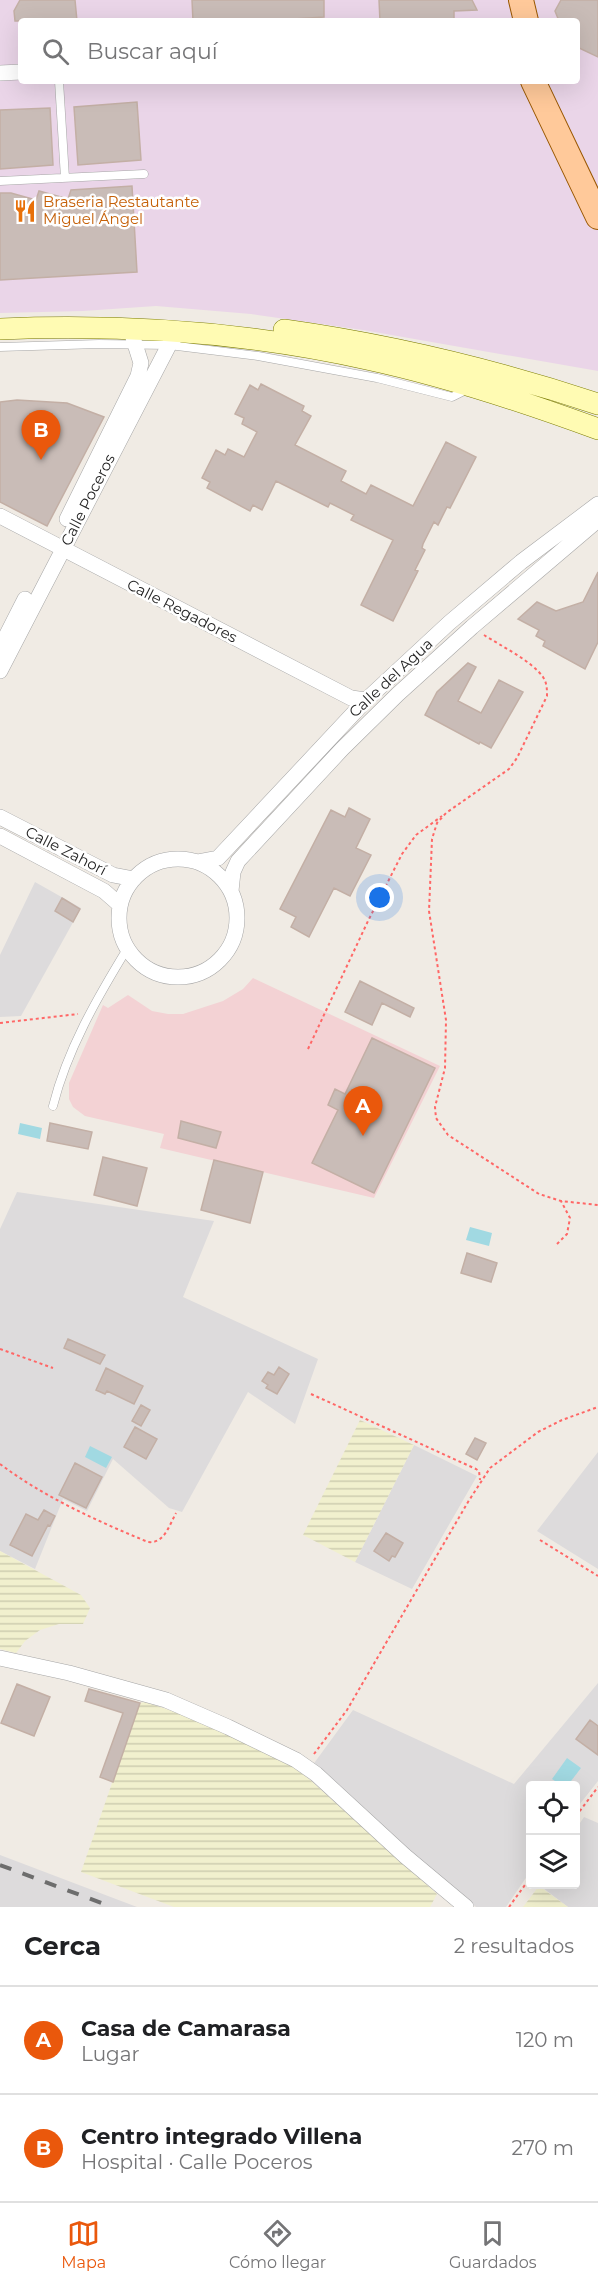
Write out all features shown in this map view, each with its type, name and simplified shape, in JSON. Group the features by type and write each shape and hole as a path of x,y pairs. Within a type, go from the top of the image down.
{"main road":[{"path":"509,0 512,18"},
{"path":"521,0 525,18"},
{"path":"534,84 598,217"},
{"path":"549,84 598,185"}],"street":[{"path":"0,74 18,72"},
{"path":"0,318 146,319 281,330 341,338 475,366 598,404"},
{"path":"0,329 174,338 251,339 366,359 473,387 598,429"},
{"name":"Calle Poceros","path":"0,671 138,376 141,363 134,336"},
{"name":"Calle Poceros","path":"0,648 174,338"},
{"name":"Calle del Agua","path":"197,862 218,858 366,700 449,623 521,562 598,504"},
{"name":"Calle Regadores","path":"0,516 57,550 338,699 350,717"},
{"name":"Calle del Agua","path":"231,891 232,872 253,844 342,749 472,627 598,520"},
{"name":"Calle Regadores","path":"0,526 57,550 351,698 366,700"},
{"name":"Calle Zahorí","path":"0,817 113,875 134,879"},
{"name":"Calle Zahorí","path":"0,836 104,891 120,905"},
{"path":"180,859 197,862 210,868 222,878 231,891 237,908 237,926 232,944 221,959 207,970 190,977 171,978 154,973 138,963 127,949 118,920 120,905 125,891 147,867 163,861 180,859"},
{"path":"0,1658 69,1673 166,1700 228,1727 305,1766 465,1907"}],"lane":[{"path":"59,84 65,178"},
{"path":"0,181 144,174"},
{"path":"0,346 134,336"},
{"path":"53,1106 59,1082 90,1012 127,949"}],"path":[{"path":"308,1050 402,854 416,835 509,769 518,758 548,696 542,677 532,667 472,627"},
{"path":"446,813 437,823 432,839 430,865 429,912 446,1020 446,1053 435,1107 436,1119 448,1135 539,1194 561,1201 598,1205"},
{"path":"0,1023 90,1012"},
{"path":"557,1244 567,1234 570,1218 561,1201"},
{"path":"0,1349 53,1368"},
{"path":"312,1394 476,1469 481,1476 480,1483"},
{"path":"305,1766 347,1710 490,1468 538,1432 562,1419 598,1407"},
{"path":"0,1464 14,1475 61,1501 107,1525 148,1542 155,1543 161,1540 176,1513"},
{"path":"540,1540 598,1575"},
{"path":"580,1811 598,1787"},
{"path":"509,1907 526,1885"}],"shaded area":[{"path":"0,0 598,0 598,371 363,330 251,314 156,306 0,313"},
{"path":"35,882 81,908 21,1016 0,1017 0,955"},
{"path":"253,978 440,1066 374,1198 160,1148 164,1134 85,1116 73,1107 69,1099 69,1083 103,1005 108,1008 128,995 152,1011 183,1014 223,1001 243,989"},
{"path":"17,1192 214,1221 183,1297 318,1359 295,1424 248,1392 182,1512 169,1508 113,1459 87,1511 63,1499 35,1569 0,1551 0,1229"},
{"path":"414,1445 477,1476 412,1589 355,1562"},
{"path":"598,1452 598,1569 537,1531"},
{"path":"598,1683 598,1781 580,1804 580,1781 526,1781 526,1878 506,1907 476,1907 312,1766 353,1710 514,1784"},
{"path":"584,1817 598,1823 598,1907 568,1907 544,1889 580,1889 580,1823"},
{"path":"0,1855 137,1907 0,1907"}],"green space":[{"path":"360,1420 414,1445 355,1562 303,1535"},
{"path":"0,1551 81,1595 90,1608 83,1624 59,1624 40,1630 25,1641 16,1653 0,1649"},
{"path":"145,1702 196,1719 292,1766 437,1894 430,1907 174,1907 81,1872 140,1703"},
{"path":"537,1889 543,1889 568,1907 523,1907"}],"water":[{"path":"20,1123 42,1128 40,1139 18,1134"},
{"path":"470,1227 492,1233 489,1246 466,1240"},
{"path":"90,1446 112,1457 106,1468 85,1457"},
{"path":"567,1758 581,1768 571,1781 552,1779"}],"building":[{"path":"20,0 75,0 77,18 18,18 18,21 15,21 14,11"},
{"path":"192,0 324,0 324,17 193,18"},
{"path":"379,0 472,0 477,10 454,11 454,18 380,18"},
{"path":"561,0 598,0 598,57 580,48 580,18 558,18 555,11"},
{"path":"137,102 141,160 78,165 74,107"},
{"path":"50,108 53,165 0,169 0,110"},
{"path":"132,186 137,272 0,280 0,193 11,193 36,200 39,191 68,199 71,190"},
{"path":"261,384 304,406 302,411 311,416 295,445 346,471 341,481 366,494 371,485 413,506 446,442 476,457 450,508 447,507 438,525 434,522 423,544 422,548 425,550 415,570 418,571 393,621 361,605 393,540 351,520 354,515 330,503 328,507 276,481 262,510 253,505 250,511 207,488 210,482 202,478 216,450 225,455 228,449 244,457 257,432 242,424 244,418 235,414 250,385 258,390"},
{"path":"17,400 67,403 104,417 47,526 0,502 0,402"},
{"path":"598,572 598,642 585,669 543,646 545,641 536,636 539,630 518,619 537,602 556,611 583,602"},
{"path":"468,663 476,667 458,701 481,713 499,680 523,692 491,748 425,715 437,692"},
{"path":"349,808 370,819 356,848 371,855 350,896 334,888 309,937 291,927 296,917 280,909 331,810 345,817"},
{"path":"62,898 80,909 73,922 55,911"},
{"path":"360,981 414,1008 410,1017 382,1003 372,1025 345,1012"},
{"path":"372,1038 435,1068 374,1193 312,1163 338,1110 328,1105 335,1089 345,1094"},
{"path":"181,1121 221,1132 216,1148 178,1138"},
{"path":"50,1123 92,1132 88,1149 47,1141"},
{"path":"103,1157 147,1168 137,1206 94,1195"},
{"path":"214,1160 263,1172 250,1223 201,1210"},
{"path":"467,1253 497,1263 491,1282 461,1273"},
{"path":"68,1339 105,1355 100,1364 64,1348"},
{"path":"279,1367 289,1374 277,1394 266,1388 268,1385 262,1381 268,1372 274,1375"},
{"path":"106,1368 143,1386 134,1404 107,1391 105,1394 96,1390"},
{"path":"141,1405 150,1410 141,1426 132,1421"},
{"path":"135,1427 157,1439 146,1459 124,1447"},
{"path":"475,1438 486,1443 477,1460 466,1454"},
{"path":"75,1463 102,1477 86,1508 59,1495"},
{"path":"44,1510 55,1516 32,1556 10,1545 26,1514 38,1520"},
{"path":"386,1533 403,1543 395,1557 392,1556 389,1561 374,1551"},
{"path":"17,1684 50,1697 34,1736 1,1723"},
{"path":"89,1689 140,1703 113,1782 100,1777 123,1713 85,1701"},
{"path":"590,1720 598,1726 598,1755 576,1739"}],"railway":[{"path":"0,1865 112,1907"}],"place":[{"name":"Braseria Restautante Miguel Ángel","path":"25,211"},
{"name":"Centro integrado Villena","path":"41,460"},
{"name":"Casa de Camarasa","path":"363,1136"}]}
